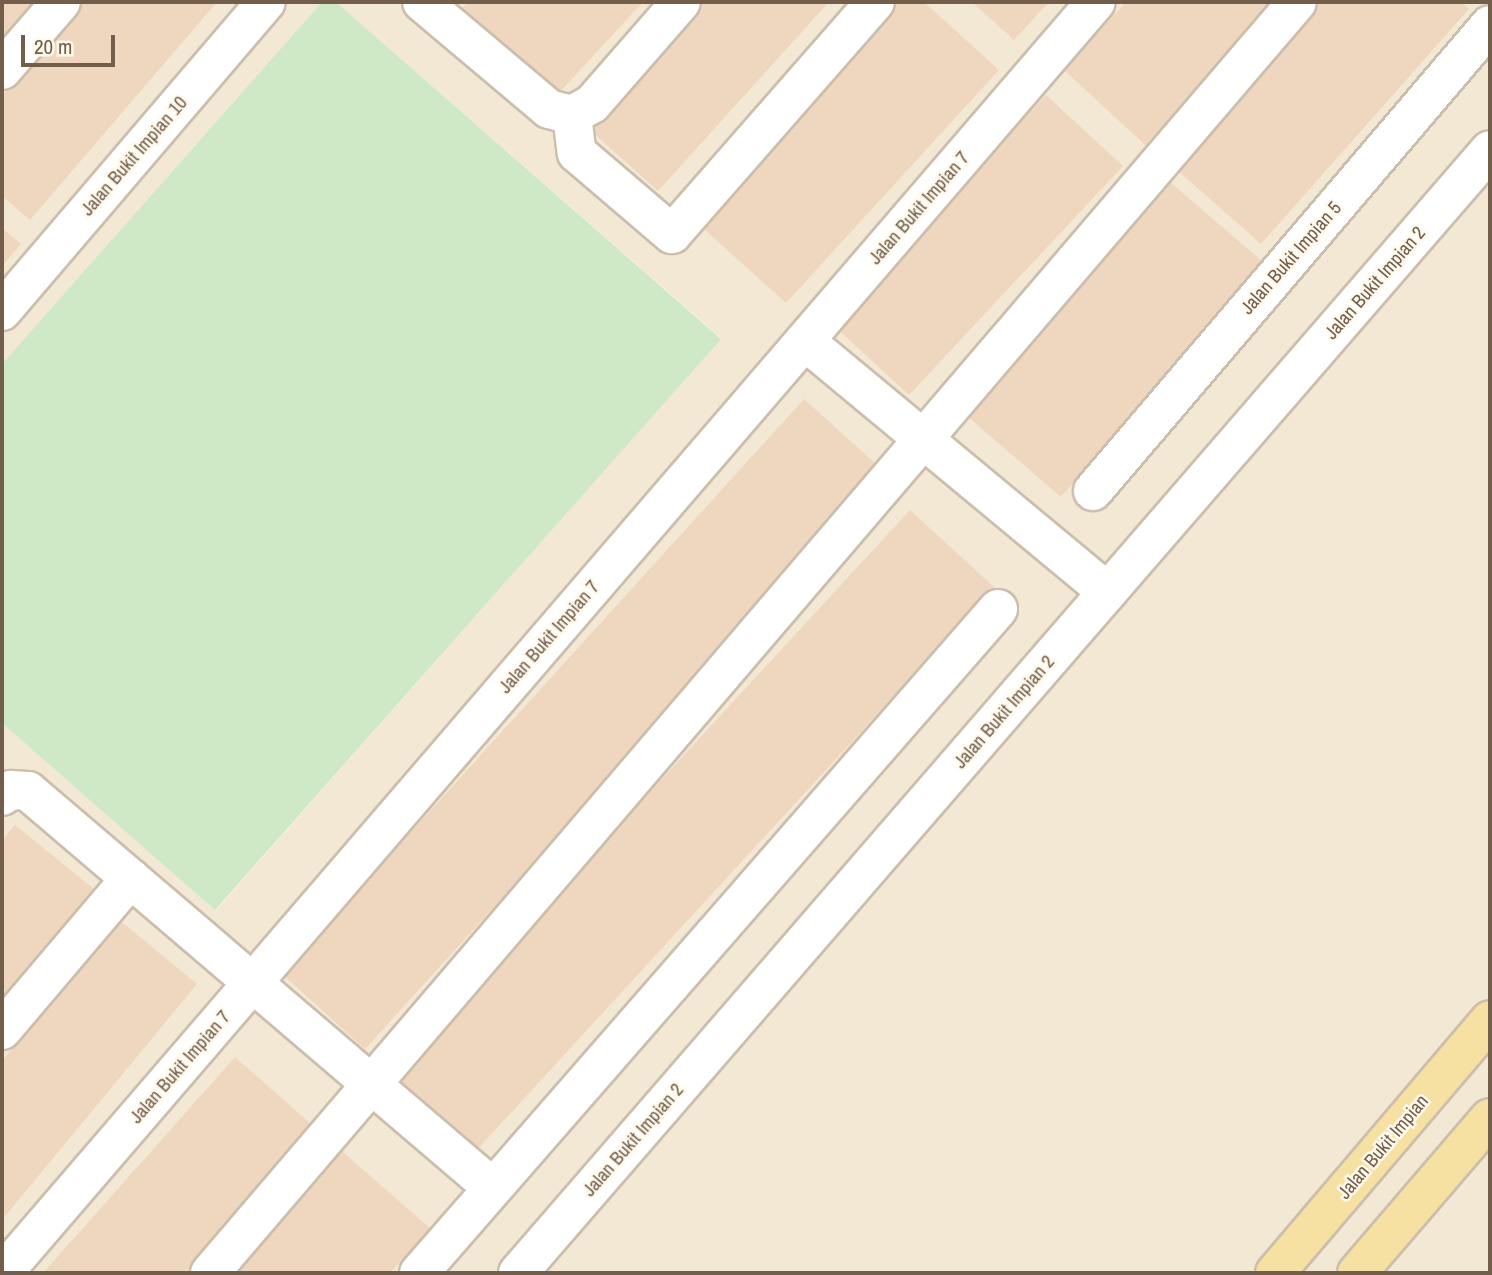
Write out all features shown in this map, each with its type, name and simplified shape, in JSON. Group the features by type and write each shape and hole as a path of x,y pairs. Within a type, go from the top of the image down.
{"main road":[{"name":"Jalan Bukit Impian","path":"1275,1273 1490,1020"},
{"path":"1357,1273 1490,1118"}],"street":[{"path":"2,70 61,2"},
{"name":"Jalan Bukit Impian 10","path":"2,311 266,2"},
{"path":"442,8 549,110 572,115 592,104 681,2"},
{"path":"572,115 577,153 672,234 875,2"},
{"name":"Jalan Bukit Impian 7","path":"2,1273 1096,2"},
{"path":"210,1273 1297,2"},
{"name":"Jalan Bukit Impian 5","path":"1093,491 1490,25"},
{"name":"Jalan Bukit Impian 2","path":"518,1273 1490,150"},
{"path":"805,341 922,441 1107,592"},
{"path":"419,1273 998,609"},
{"path":"6,793 28,791 494,1188"},
{"path":"2,1030 131,878"}],"shaded area":[{"path":"2,2 322,2 2,364"},
{"path":"336,2 1490,2 1490,1273 2,1273 2,723 216,910 721,338"}],"green space":[{"path":"322,2 336,2 721,339 215,910 2,723 2,364"}],"building":[{"path":"2,2 36,2 2,43"},
{"path":"82,2 217,2 30,220 2,196 2,96"},
{"path":"468,2 643,2 546,107 451,20"},
{"path":"688,2 829,2 658,191 580,121"},
{"path":"895,2 924,2 999,70 786,303 695,221"},
{"path":"972,2 1049,2 1014,40"},
{"path":"1126,2 1278,2 1145,145 1063,69"},
{"path":"1310,2 1461,2 1469,9 1261,244 1168,162"},
{"path":"1046,95 1123,166 909,395 832,324"},
{"path":"1169,181 1264,263 1061,497 966,415"},
{"path":"2,228 21,244 2,266"},
{"path":"804,399 887,474 365,1049 282,974"},
{"path":"910,510 994,587 473,1154 388,1076"},
{"path":"15,825 94,889 2,1000 2,840"},
{"path":"118,919 197,984 2,1220 2,1061"},
{"path":"235,1057 320,1132 195,1273 43,1273"},
{"path":"338,1148 430,1228 390,1273 228,1273"}]}
